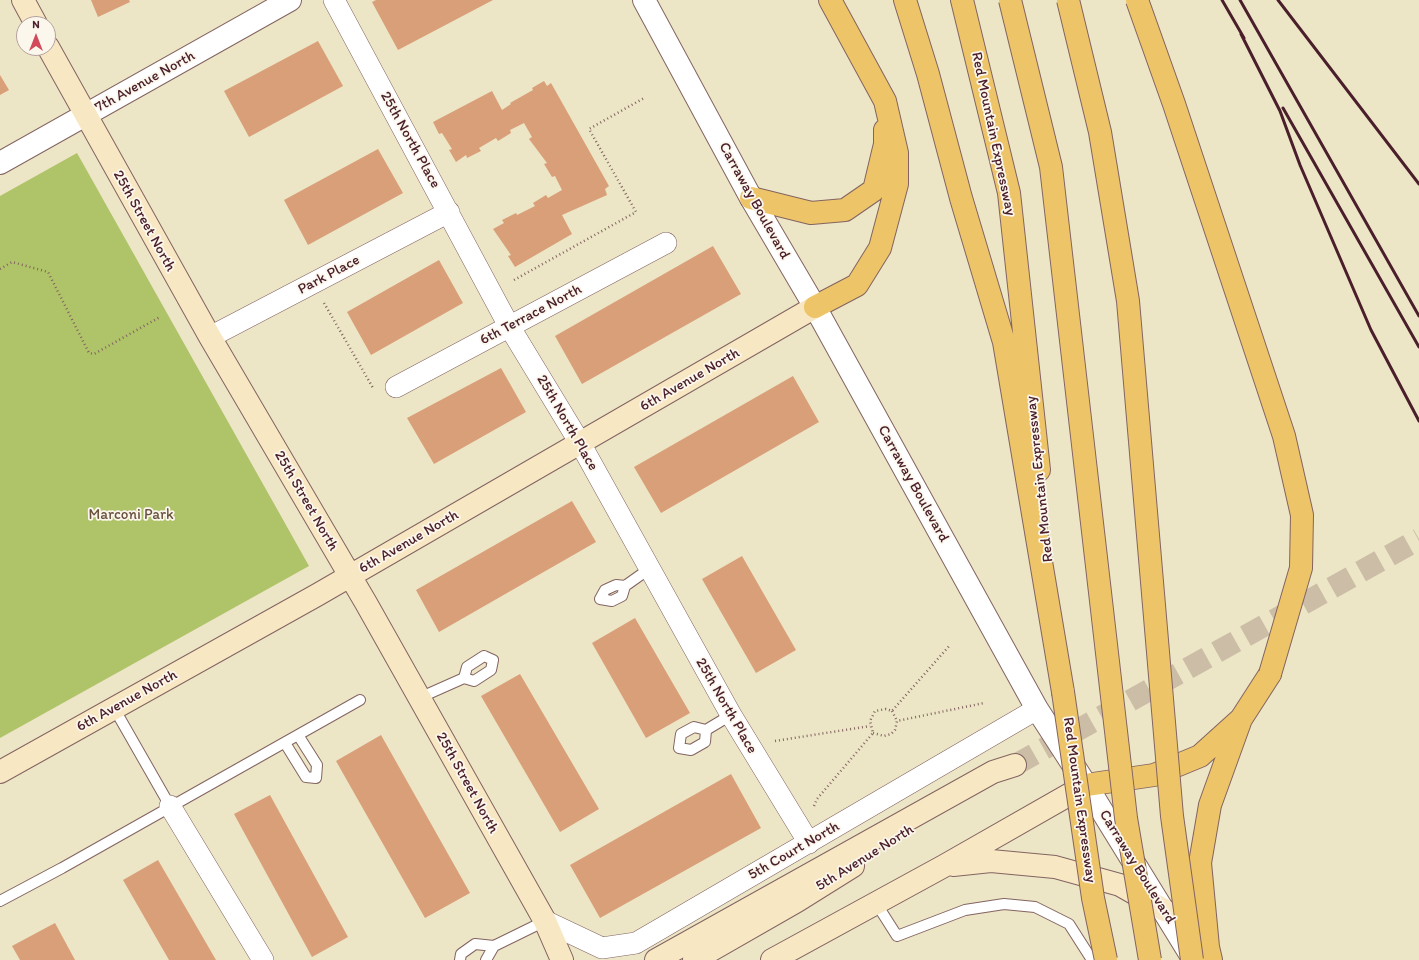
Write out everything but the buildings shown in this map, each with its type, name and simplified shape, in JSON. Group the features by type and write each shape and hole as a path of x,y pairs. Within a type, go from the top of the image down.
{"highway":[{"path":"815,307 856,285 880,248 897,184 897,153 885,101 830,0"},
{"path":"905,0 928,74 961,198 1004,342 1063,692"},
{"name":"Red Mountain Expressway","path":"962,0 1009,193 1063,692 1093,898 1106,960"},
{"path":"1010,0 1051,167 1126,818 1150,960"},
{"path":"1068,0 1100,132 1128,301 1172,816 1193,960"},
{"path":"1137,0 1174,104 1284,436 1302,515 1302,568 1270,674 1241,719 1210,805 1200,863 1208,947 1212,960"},
{"path":"751,198 810,213 845,210 874,190 885,144 885,101"},
{"path":"1086,785 1154,775 1200,756 1241,719"}],"main road":[{"path":"23,0 32,16"},
{"name":"25th Street North","path":"53,56 85,116 210,337 350,576 545,921 563,959"},
{"name":"6th Avenue North","path":"0,772 350,576 815,307"},
{"name":"5th Avenue North","path":"656,960 993,772 1015,765 797,901 694,960"},
{"path":"772,960 876,904 1086,785"},
{"path":"944,866 990,861 1055,867 1120,885 1164,910"}],"street":[{"name":"7th Avenue North","path":"0,164 290,0"},
{"name":"25th North Place","path":"334,0 509,326 580,443 731,715 808,842"},
{"name":"Carraway Boulevard","path":"644,0 751,198 815,307 1037,709 1164,910 1193,960"},
{"name":"Park Place","path":"210,337 448,212"},
{"name":"6th Terrace North","path":"396,387 666,243"},
{"name":"5th Court North","path":"545,921 602,948 636,943 1037,709"},
{"path":"170,806 263,960"}],"lane":[{"path":"624,586 649,569"},
{"path":"419,698 464,678"},
{"path":"0,901 62,868 360,700"},
{"path":"114,708 170,806"},
{"path":"706,730 731,715"},
{"path":"285,743 306,777 316,778 317,765 298,736"},
{"path":"876,904 896,936 965,910 1004,904 1035,908 1069,924 1092,960"},
{"path":"460,960 461,954 475,944 494,946 545,921"},
{"path":"486,960 494,946"}],"path":[{"path":"514,280 636,212 589,129 644,98"},
{"path":"0,269 12,262 48,272 89,353 94,354 160,317"},
{"path":"312,283 377,395 396,387"},
{"path":"892,711 950,645"},
{"path":"896,721 984,703"},
{"path":"886,709 892,711 896,721 895,730 892,734 884,736 873,734 870,726 871,716 875,711 886,709"},
{"path":"775,741 870,726"},
{"path":"813,808 817,799 873,734"}],"green space":[{"name":"Marconi Park","path":"77,153 309,566 0,738 0,196"}],"tunnel":[{"path":"1015,765 1419,539"}],"railway":[{"path":"1222,0 1244,38"},
{"path":"1240,0 1419,316"},
{"path":"1278,0 1419,184"},
{"path":"1241,34 1280,111 1300,165 1371,330 1419,421"},
{"path":"1283,108 1419,347"}]}
